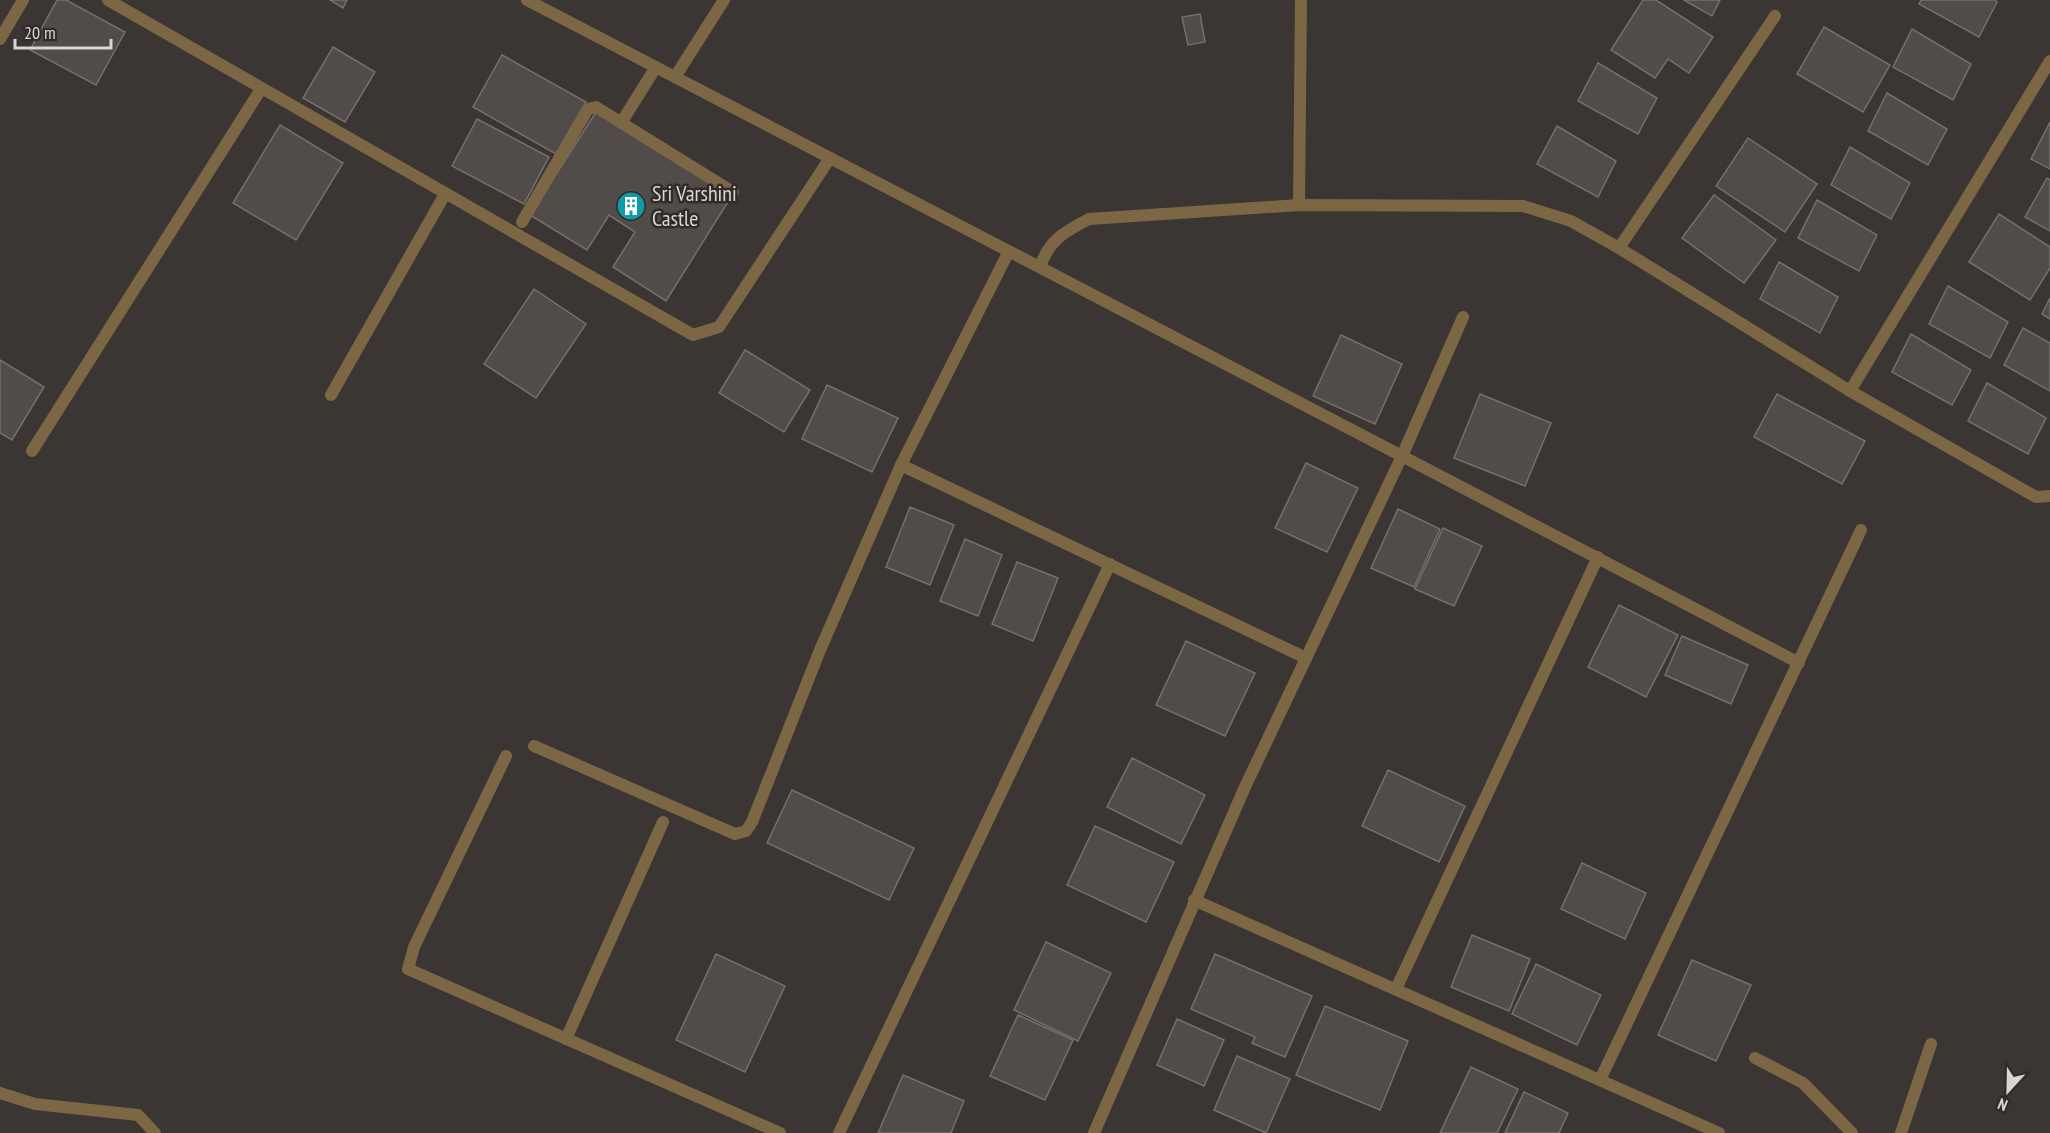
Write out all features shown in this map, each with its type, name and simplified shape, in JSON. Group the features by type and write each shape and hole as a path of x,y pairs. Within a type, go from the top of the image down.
{"street":[{"path":"0,39 22,0"},
{"path":"108,0 446,194 540,241 693,335 719,327 830,158"},
{"path":"527,0 1799,663"},
{"path":"675,77 724,0"},
{"path":"1299,205 1301,0"},
{"path":"1619,248 1774,16"},
{"path":"1850,391 2050,61"},
{"path":"621,123 656,67"},
{"path":"32,451 261,89"},
{"path":"522,222 588,109 596,107 733,192"},
{"path":"331,395 446,194"},
{"path":"1040,267 1045,253 1062,233 1089,219 1299,205 1522,206 1571,221 1619,248 1850,391 2036,497 2050,496"},
{"path":"534,746 735,834 746,831 752,822 820,651 902,465 1009,251"},
{"path":"1094,1133 1194,900 1402,456 1463,317"},
{"path":"902,465 1306,658"},
{"path":"1600,1080 1861,530"},
{"path":"1396,989 1598,557"},
{"path":"839,1133 1110,564"},
{"path":"506,756 414,948 408,969 780,1133"},
{"path":"566,1039 663,822"},
{"path":"1194,900 1719,1133"},
{"path":"1901,1133 1931,1044"},
{"path":"1755,1058 1803,1083 1852,1133"},
{"path":"0,1093 35,1104 138,1115 155,1133"}],"building":[{"path":"57,0 66,0 125,32 96,85 30,50"},
{"path":"330,0 347,0 343,8"},
{"path":"1643,0 1656,0 1713,37 1689,73 1668,59 1655,78 1611,50"},
{"path":"1684,0 1720,0 1712,16"},
{"path":"1921,0 1995,0 1997,2 1979,37 1919,4"},
{"path":"1200,14 1205,42 1188,45 1182,17"},
{"path":"1824,27 1890,65 1863,112 1797,74"},
{"path":"1912,29 1971,64 1953,100 1893,67"},
{"path":"333,47 375,72 345,122 303,98"},
{"path":"502,55 586,102 556,154 473,107"},
{"path":"1598,63 1657,98 1638,134 1578,101"},
{"path":"1887,93 1947,129 1928,165 1868,131"},
{"name":"Sri Varshini Castle","path":"596,112 731,197 666,301 613,267 635,232 609,215 587,250 530,215"},
{"path":"477,119 549,157 524,204 452,166"},
{"path":"2050,122 2050,169 2031,159"},
{"path":"280,125 343,163 296,240 233,203"},
{"path":"1557,126 1616,161 1598,197 1537,164"},
{"path":"1748,138 1817,184 1785,232 1716,186"},
{"path":"1850,147 1910,183 1891,219 1831,185"},
{"path":"2047,178 2050,180 2050,231 2025,217"},
{"path":"1714,195 1776,240 1744,283 1682,238"},
{"path":"1817,200 1877,235 1859,271 1798,238"},
{"path":"1999,214 2050,247 2050,268 2030,300 1969,262"},
{"path":"1779,262 1838,297 1820,333 1760,299"},
{"path":"1948,286 2008,322 1990,358 1929,324"},
{"path":"534,289 586,324 536,398 484,364"},
{"path":"2050,298 2050,319 2042,314"},
{"path":"2023,328 2050,343 2050,391 2004,365"},
{"path":"1911,334 1971,370 1952,405 1892,372"},
{"path":"1341,335 1402,364 1375,424 1313,396"},
{"path":"745,350 810,390 784,432 719,393"},
{"path":"0,360 44,387 12,440 0,433"},
{"path":"1987,383 2046,418 2028,454 1968,421"},
{"path":"827,385 898,418 872,472 802,439"},
{"path":"1480,394 1551,423 1525,486 1454,458"},
{"path":"1777,394 1865,441 1842,484 1754,437"},
{"path":"1306,463 1358,488 1327,552 1275,528"},
{"path":"910,507 954,525 930,585 886,567"},
{"path":"1398,509 1440,529 1414,587 1371,568"},
{"path":"1443,528 1482,546 1454,606 1415,589"},
{"path":"965,539 1002,555 978,616 940,601"},
{"path":"1017,562 1058,578 1033,641 992,624"},
{"path":"1619,605 1678,635 1646,697 1588,667"},
{"path":"1682,636 1748,665 1731,704 1665,675"},
{"path":"1186,641 1255,673 1225,736 1156,705"},
{"path":"1132,758 1205,795 1181,844 1107,807"},
{"path":"1388,770 1465,806 1439,862 1362,826"},
{"path":"792,790 914,848 889,900 767,843"},
{"path":"1095,826 1174,862 1146,922 1067,885"},
{"path":"1582,863 1646,893 1625,939 1561,909"},
{"path":"1472,935 1530,959 1509,1011 1451,987"},
{"path":"1046,942 1111,973 1078,1041 1014,1010"},
{"path":"716,954 785,986 745,1072 676,1040"},
{"path":"1215,954 1312,996 1285,1057 1252,1043 1255,1037 1191,1009"},
{"path":"1692,960 1751,985 1716,1061 1658,1035"},
{"path":"1536,964 1601,995 1577,1045 1512,1014"},
{"path":"1325,1006 1408,1041 1380,1110 1296,1075"},
{"path":"1018,1015 1073,1040 1045,1100 990,1076"},
{"path":"1177,1019 1224,1040 1204,1086 1157,1065"},
{"path":"1237,1056 1290,1079 1266,1133 1214,1110"},
{"path":"1471,1067 1518,1089 1497,1133 1440,1133"},
{"path":"903,1075 964,1101 951,1133 878,1133"},
{"path":"1524,1092 1568,1113 1559,1133 1505,1133"}],"place":[{"name":"Sri Varshini Castle","path":"631,206"}]}
